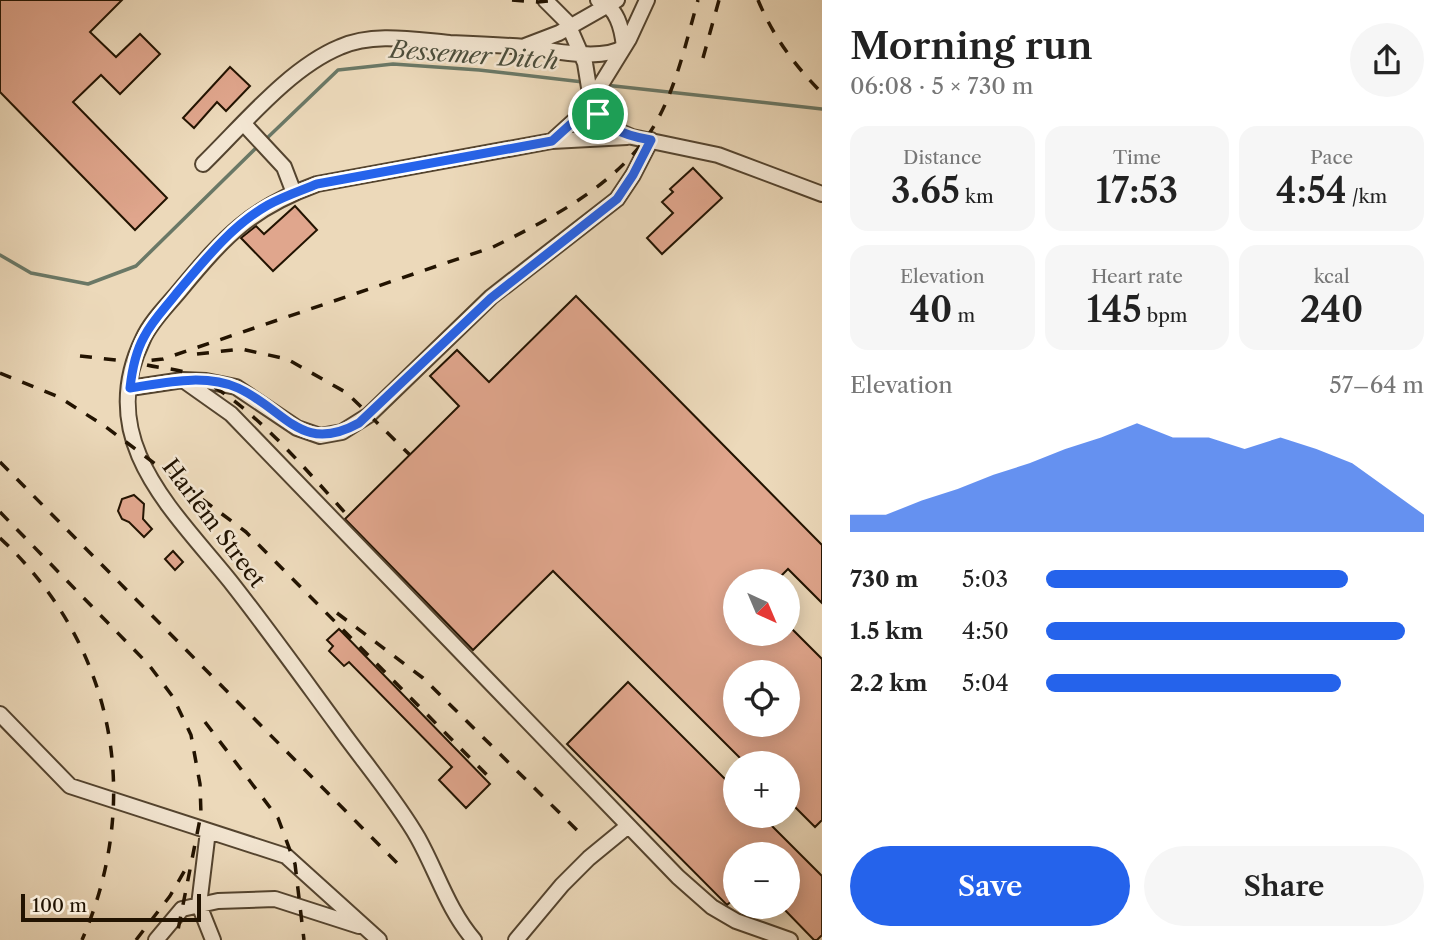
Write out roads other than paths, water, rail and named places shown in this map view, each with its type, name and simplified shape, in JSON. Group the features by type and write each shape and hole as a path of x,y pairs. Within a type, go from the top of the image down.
{"lane":[{"path":"545,0 567,22 586,68 592,100 598,114 611,128 632,137 718,155 822,194"},
{"path":"552,141 584,112 624,47 647,0"},
{"path":"521,47 570,28 608,2 623,32 624,47"},
{"path":"203,164 295,74 319,57 357,41 386,39 605,54 624,47"},
{"path":"244,124 284,167 294,193"},
{"name":"Harlem Street","path":"474,940 451,910 417,837 258,617 156,489 139,461 128,415 133,362 143,338 217,247 245,221 267,206 294,193 317,184 552,141 632,137"},
{"path":"130,388 183,380 236,387 297,428 320,436 342,432 369,415 491,298 617,199 651,140"},
{"path":"183,380 240,424 678,877 712,907 736,920 790,940"},
{"path":"0,714 70,786 286,856 379,940"},
{"path":"516,940 562,885 628,826"},
{"path":"208,831 199,905 213,940"},
{"path":"156,940 182,909 218,901 275,899 367,929"}],"waterway":[{"name":"Bessemer Ditch","path":"264,141 338,70 393,64 479,70 583,82"},
{"name":"Bessemer Ditch","path":"605,85 822,109"},
{"name":"Bessemer Ditch","path":"0,255 31,273 88,284 136,266 258,146"}],"railway":[{"path":"512,0 556,0"},
{"path":"80,356 133,362 163,359 493,247 561,211 603,182 622,165 654,126 674,81 698,0"},
{"path":"703,58 719,0"},
{"path":"758,0 785,50 822,93"},
{"path":"197,354 241,349 287,359 347,393 410,455"},
{"path":"147,365 184,372 228,396 272,434 348,516"},
{"path":"0,373 59,397 106,427 246,532 492,780"},
{"path":"0,462 404,870"},
{"path":"0,512 149,665 173,697 191,735 200,784 201,814 176,940"},
{"path":"0,538 39,580 70,625 92,674 107,725 113,778 111,832 101,886 82,940"},
{"path":"337,613 423,678 585,838"},
{"path":"205,722 278,818 295,864 304,940"},
{"path":"136,940 170,896 185,870"}]}
